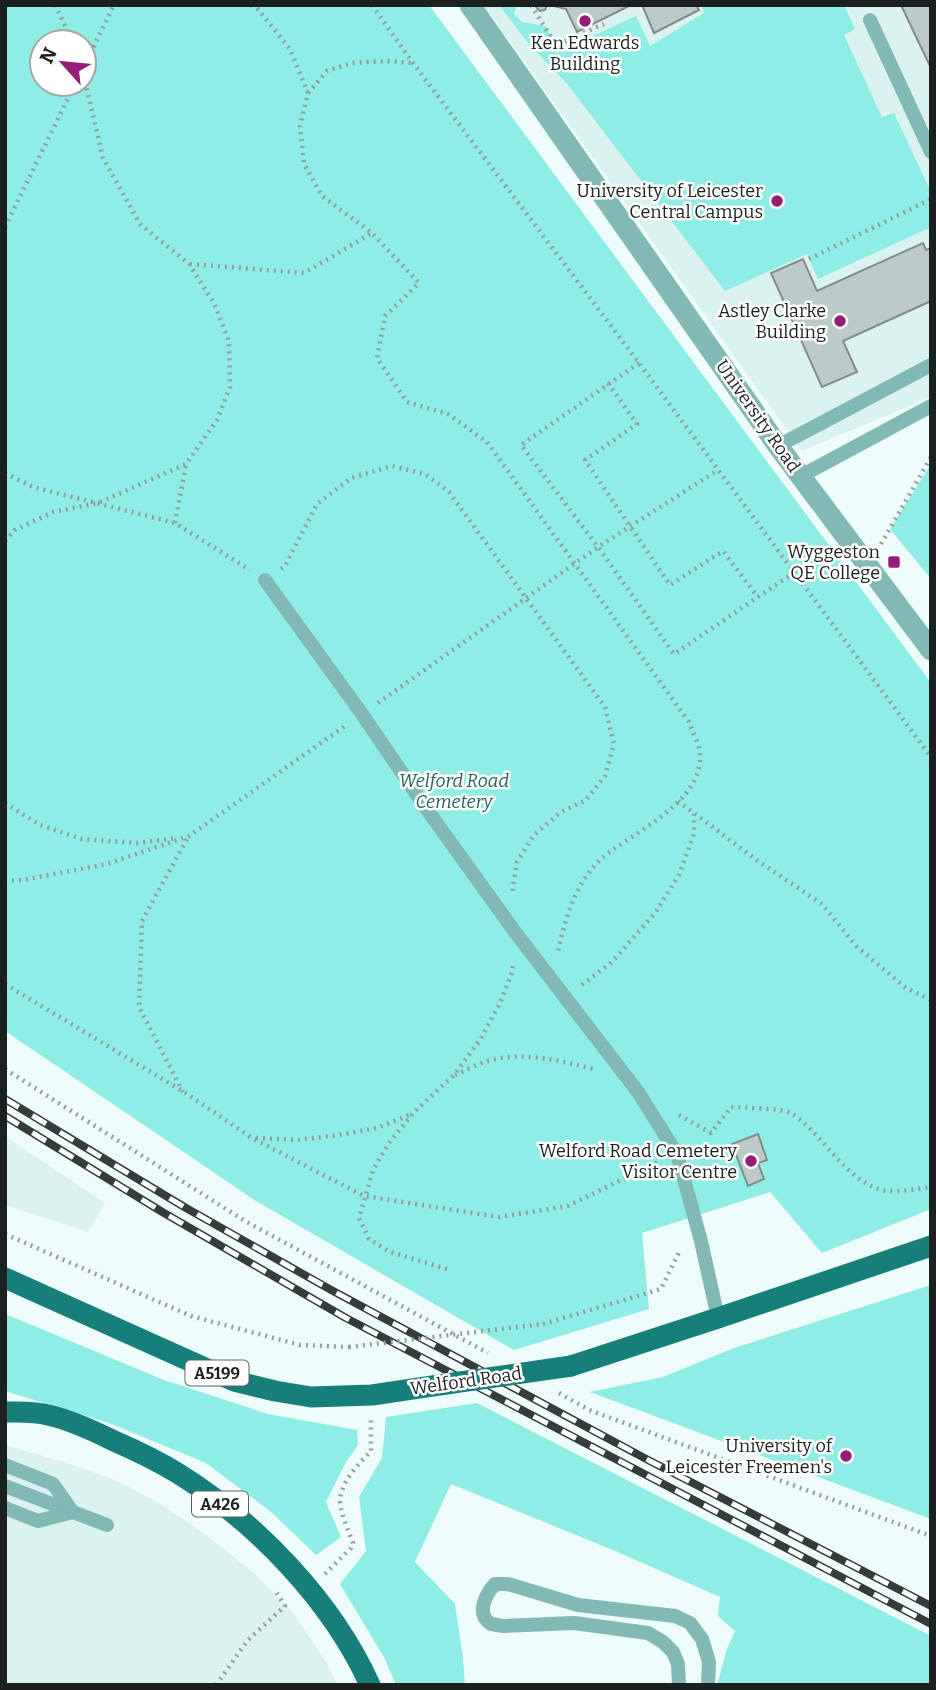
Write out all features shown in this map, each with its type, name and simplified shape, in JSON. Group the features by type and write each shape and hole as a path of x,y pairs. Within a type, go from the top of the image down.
{"main road":[{"name":"Welford Road","path":"5,1278 234,1381 311,1396 372,1395 571,1366 931,1247"},
{"name":"A426","path":"5,1412 47,1414 87,1428 179,1474 240,1518 283,1558 315,1596 335,1623 370,1685"}],"street":[{"name":"University Road","path":"470,5 778,446 931,650"}],"lane":[{"path":"870,20 931,152"},
{"path":"778,446 931,365"},
{"path":"801,476 931,406"},
{"path":"265,580 515,932 638,1092 677,1154 701,1241 718,1318"},
{"path":"5,1465 53,1484 73,1512"},
{"path":"5,1486 107,1525"},
{"path":"5,1508 38,1521 73,1512"},
{"path":"678,1685 678,1664 673,1652 648,1633 574,1623 503,1626 492,1624 484,1615 483,1603 487,1592 495,1584 508,1584 578,1605 675,1616 690,1623 702,1639 709,1662 708,1685"}],"path":[{"path":"55,5 66,28"},
{"path":"98,38 114,5"},
{"path":"251,5 257,8 290,48 308,93"},
{"path":"372,5 931,757"},
{"path":"531,5 556,45 604,24"},
{"path":"413,63 352,63 327,71 308,93 300,126 304,164 322,197 372,233 419,283 386,316 377,358 407,402 448,414 487,442 689,722 700,752 697,776 678,801 653,824 600,860 579,887 564,920 557,954 562,994 612,962 655,913 679,875 694,834 694,813"},
{"path":"5,228 68,98"},
{"path":"89,98 103,158 140,224 189,264 214,303 229,341 230,387 217,420 186,464 175,523"},
{"path":"809,259 931,199"},
{"path":"189,264 304,273 372,233"},
{"path":"639,363 522,445 674,654 795,572"},
{"path":"608,383 637,424 585,460 670,585 723,551 757,596"},
{"path":"868,566 931,457"},
{"path":"5,541 16,530 53,512 98,503 186,464"},
{"path":"5,474 33,487 175,523 265,580 285,566 317,504 351,478 392,466 425,474 449,492 605,707 614,744 605,776 586,800 561,812 534,835 517,862 512,897 515,932 512,972 500,1003 480,1040 454,1075 414,1112 389,1143 373,1170 359,1217 369,1239 390,1252 447,1269"},
{"path":"5,881 107,864 189,836 598,547 718,470"},
{"path":"678,801 758,861 822,904 857,947 906,988 931,1000"},
{"path":"5,803 40,825 82,839 137,843 189,836"},
{"path":"184,1092 139,1007 142,921 189,836"},
{"path":"5,984 184,1092 252,1138 365,1196 499,1217 568,1206 677,1154"},
{"path":"454,1075 490,1060 524,1057 560,1060 628,1079"},
{"path":"5,1069 245,1221 495,1357"},
{"path":"675,1113 711,1133 731,1107 789,1111 822,1140 856,1177 882,1190 931,1187"},
{"path":"252,1138 297,1140 339,1135 377,1128 414,1112"},
{"path":"5,1234 191,1316 300,1345 349,1347 543,1324 661,1289 684,1242 701,1241"},
{"path":"554,1390 589,1410 931,1536"},
{"path":"322,1577 353,1543 339,1501 345,1484 371,1451 372,1395"},
{"path":"216,1685 248,1640 285,1606 273,1588 292,1570"}],"shaded area":[{"name":"University of Leicester Central Campus","path":"484,5 931,5 931,397 802,451"},
{"path":"5,1136 105,1203 88,1232 5,1205"},
{"path":"5,1445 117,1481 159,1503 201,1531 254,1573 292,1611 338,1685 5,1685"}],"green space":[{"name":"Welford Road Cemetery","path":"5,5 429,5 931,683 931,1209 822,1253 770,1192 642,1233 649,1309 514,1350 256,1201 5,1031"},
{"path":"499,5 517,5 514,14 522,22 545,26 560,51 636,16 650,46 704,13 702,5 844,5 855,29 844,35 882,117 894,113 931,192 931,227 818,279 807,254 725,291 568,85 529,44"},
{"path":"931,464 931,579 890,529"},
{"name":"University of Leicester Freemen's","path":"931,1285 931,1519 590,1392 663,1377 734,1348"},
{"path":"5,1314 164,1380 268,1414 357,1430 358,1445 346,1462 326,1502 341,1537 316,1555 270,1511 206,1463 112,1424 5,1391"},
{"path":"477,1403 931,1636 931,1685 717,1685 735,1631 718,1616 720,1597 451,1484 415,1562 455,1604 465,1685 396,1685 384,1657 340,1584 366,1551 359,1497 382,1458 386,1417"}],"building":[{"name":"Ken Edwards Building","path":"536,5 547,5 545,10 540,11"},
{"name":"Ken Edwards Building","path":"550,5 631,5 577,32 566,9"},
{"name":"Ken Edwards Building","path":"642,5 696,5 699,10 654,33"},
{"path":"901,5 931,5 931,68 919,43"},
{"name":"Astley Clarke Building","path":"923,243 926,250 931,248 931,301 843,341 857,372 822,387 771,273 803,259 817,291"},
{"name":"Welford Road Cemetery Visitor Centre","path":"758,1134 767,1160 758,1163 764,1179 748,1186 732,1144"}],"railway":[{"path":"5,1099 186,1208 333,1291 650,1461 931,1606"},
{"path":"5,1116 164,1213 346,1318 931,1624"}],"place":[{"name":"Ken Edwards Building","path":"585,21"},
{"name":"University of Leicester Central Campus","path":"777,201"},
{"name":"Astley Clarke Building","path":"840,321"},
{"name":"Wyggeston QE College","path":"894,562"},
{"name":"Welford Road Cemetery Visitor Centre","path":"751,1161"},
{"name":"University of Leicester Freemen's","path":"846,1456"}]}
